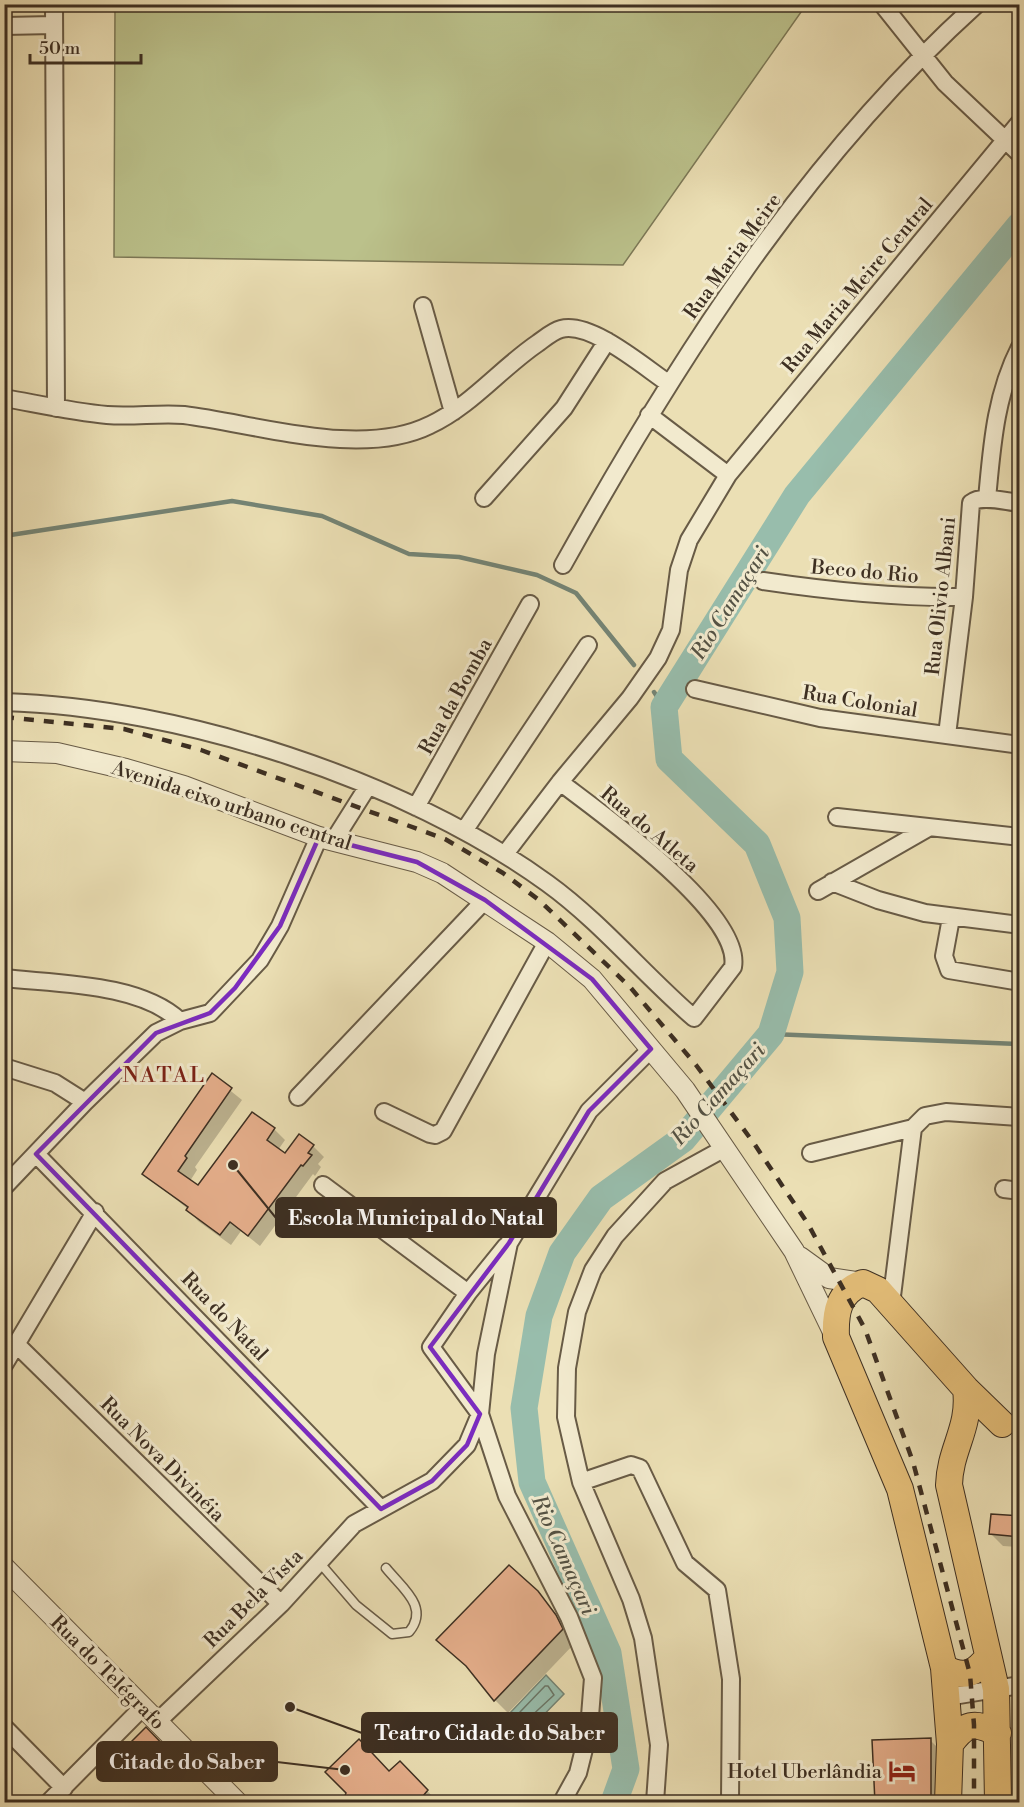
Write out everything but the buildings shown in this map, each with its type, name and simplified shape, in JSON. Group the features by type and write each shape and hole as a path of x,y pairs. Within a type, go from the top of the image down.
{"main road":[{"path":"948,1803 950,1744 944,1668 900,1489 836,1337 836,1317 839,1304 846,1293 882,1288 966,1389 1011,1424"},
{"path":"966,1389 967,1420 949,1468 949,1485 988,1657 1008,1687 998,1733 998,1803"},
{"path":"958,1444 979,1427 1011,1424"},
{"path":"944,1668 955,1674 970,1674 979,1669 988,1657"},
{"path":"950,1744 962,1728 968,1725 987,1727 998,1733"}],"street":[{"path":"54,4 56,408"},
{"path":"882,4 945,83 1003,141 1020,154"},
{"name":"Rua Maria Meire","path":"563,565 668,383 765,242 883,97 977,4"},
{"path":"4,26 54,25"},
{"name":"Rua Maria Meire Central","path":"560,782 630,698 658,658 671,630 679,570 689,540 728,475 1020,122"},
{"path":"423,306 453,412"},
{"path":"4,398 105,415 182,415 268,431 370,439 407,434 453,412 525,351 561,329 584,330 607,341 668,383"},
{"path":"484,498 564,408 607,341"},
{"name":"Rua Olivio Albani","path":"947,735 964,597 970,505 981,500 995,417 1010,366 1020,347"},
{"path":"649,415 728,475"},
{"path":"981,500 1020,504"},
{"name":"Beco do Rio","path":"763,581 848,593 903,597 964,597"},
{"name":"Rua da Bomba","path":"416,807 530,604"},
{"path":"464,831 588,645"},
{"name":"Rua Colonial","path":"695,689 820,718 1020,745"},
{"path":"4,702 66,705 120,712 250,744 368,786 416,807 505,854 560,782"},
{"name":"Avenida eixo urbano central","path":"4,751 57,753 126,769 184,786 327,838 417,862 442,873 485,900"},
{"name":"Rua do Atleta","path":"505,854 581,910 694,1018 733,967 733,957 726,936 708,910 668,866 560,782"},
{"path":"4,1187 85,1102 156,1033 180,1021 210,1013 260,960 327,838 368,786"},
{"path":"837,817 1020,837"},
{"path":"928,828 825,887 951,918 1020,925"},
{"path":"298,1097 485,900 547,942 592,979 685,1090 794,1251 836,1337"},
{"path":"951,918 945,963 953,973 1020,982"},
{"path":"384,1112 430,1134 435,1135 443,1131 547,942"},
{"path":"4,978 128,993 168,1010 180,1021"},
{"path":"562,1803 578,1773 586,1740 592,1678 569,1617 507,1496 480,1414 431,1347 468,1293 509,1243 588,1111 651,1049"},
{"path":"4,1067 55,1083 85,1102"},
{"path":"811,1153 913,1128 925,1116 946,1113 1020,1117"},
{"path":"794,1251 818,1272 829,1278 882,1288 913,1128"},
{"path":"655,1803 659,1745 643,1638 631,1599 581,1482 566,1417 567,1368 577,1312 592,1270 615,1236 665,1181 721,1142"},
{"name":"Rua do Natal","path":"36,1154 95,1212 381,1509"},
{"path":"323,1185 468,1293"},
{"path":"4,1365 95,1212"},
{"path":"480,1414 486,1354 509,1243"},
{"name":"Rua Nova Divinéia","path":"17,1345 280,1604"},
{"name":"Rua Bela Vista","path":"157,1722 280,1604 354,1524 432,1481 448,1467 467,1445 480,1414"},
{"path":"581,1482 631,1465 640,1468 685,1563 717,1590 731,1679 730,1803"},
{"name":"Rua do Telégrafo","path":"4,1567 237,1803"},
{"path":"947,1697 1008,1687"},
{"path":"49,1803 143,1707"},
{"path":"4,1727 64,1788"}],"lane":[{"path":"319,1562 356,1605 393,1634 409,1632 417,1622 418,1612 413,1600 386,1568"}],"highlighted area":[{"path":"319,837 417,862 485,900 592,979 651,1049 589,1111 509,1243 430,1347 480,1414 467,1445 432,1481 381,1509 36,1154 156,1033 210,1013 235,988 280,926"}],"green space":[{"path":"115,4 806,5 623,265 114,257"}],"water":[{"path":"546,1675 564,1694 528,1731 510,1713"}],"waterway":[{"name":"Rio Camaçari","path":"614,1802 626,1769 608,1653 532,1482 524,1408 539,1316 562,1253 601,1198 683,1139 771,1034 790,972 787,918 757,844 669,759 664,707 797,495 1020,225"},
{"path":"4,536 232,501 322,516 409,554 459,557 537,575 576,593 634,665"},
{"path":"654,692 664,707"},
{"path":"771,1034 1020,1044"}],"railway":[{"path":"4,717 124,729 201,750 445,839 503,873 539,900 630,987 696,1065 753,1142 808,1224 865,1329 913,1462 970,1674 974,1725 974,1802"}],"place":[{"name":"Escola Municipal do Natal","path":"233,1165"},
{"name":"Teatro Cidade do Saber","path":"290,1707"},
{"name":"Citade do Saber","path":"345,1770"},
{"name":"Hotel Uberlândia","path":"902,1771"}],"district":[{"name":"NATAL","path":"164,1074"}]}
